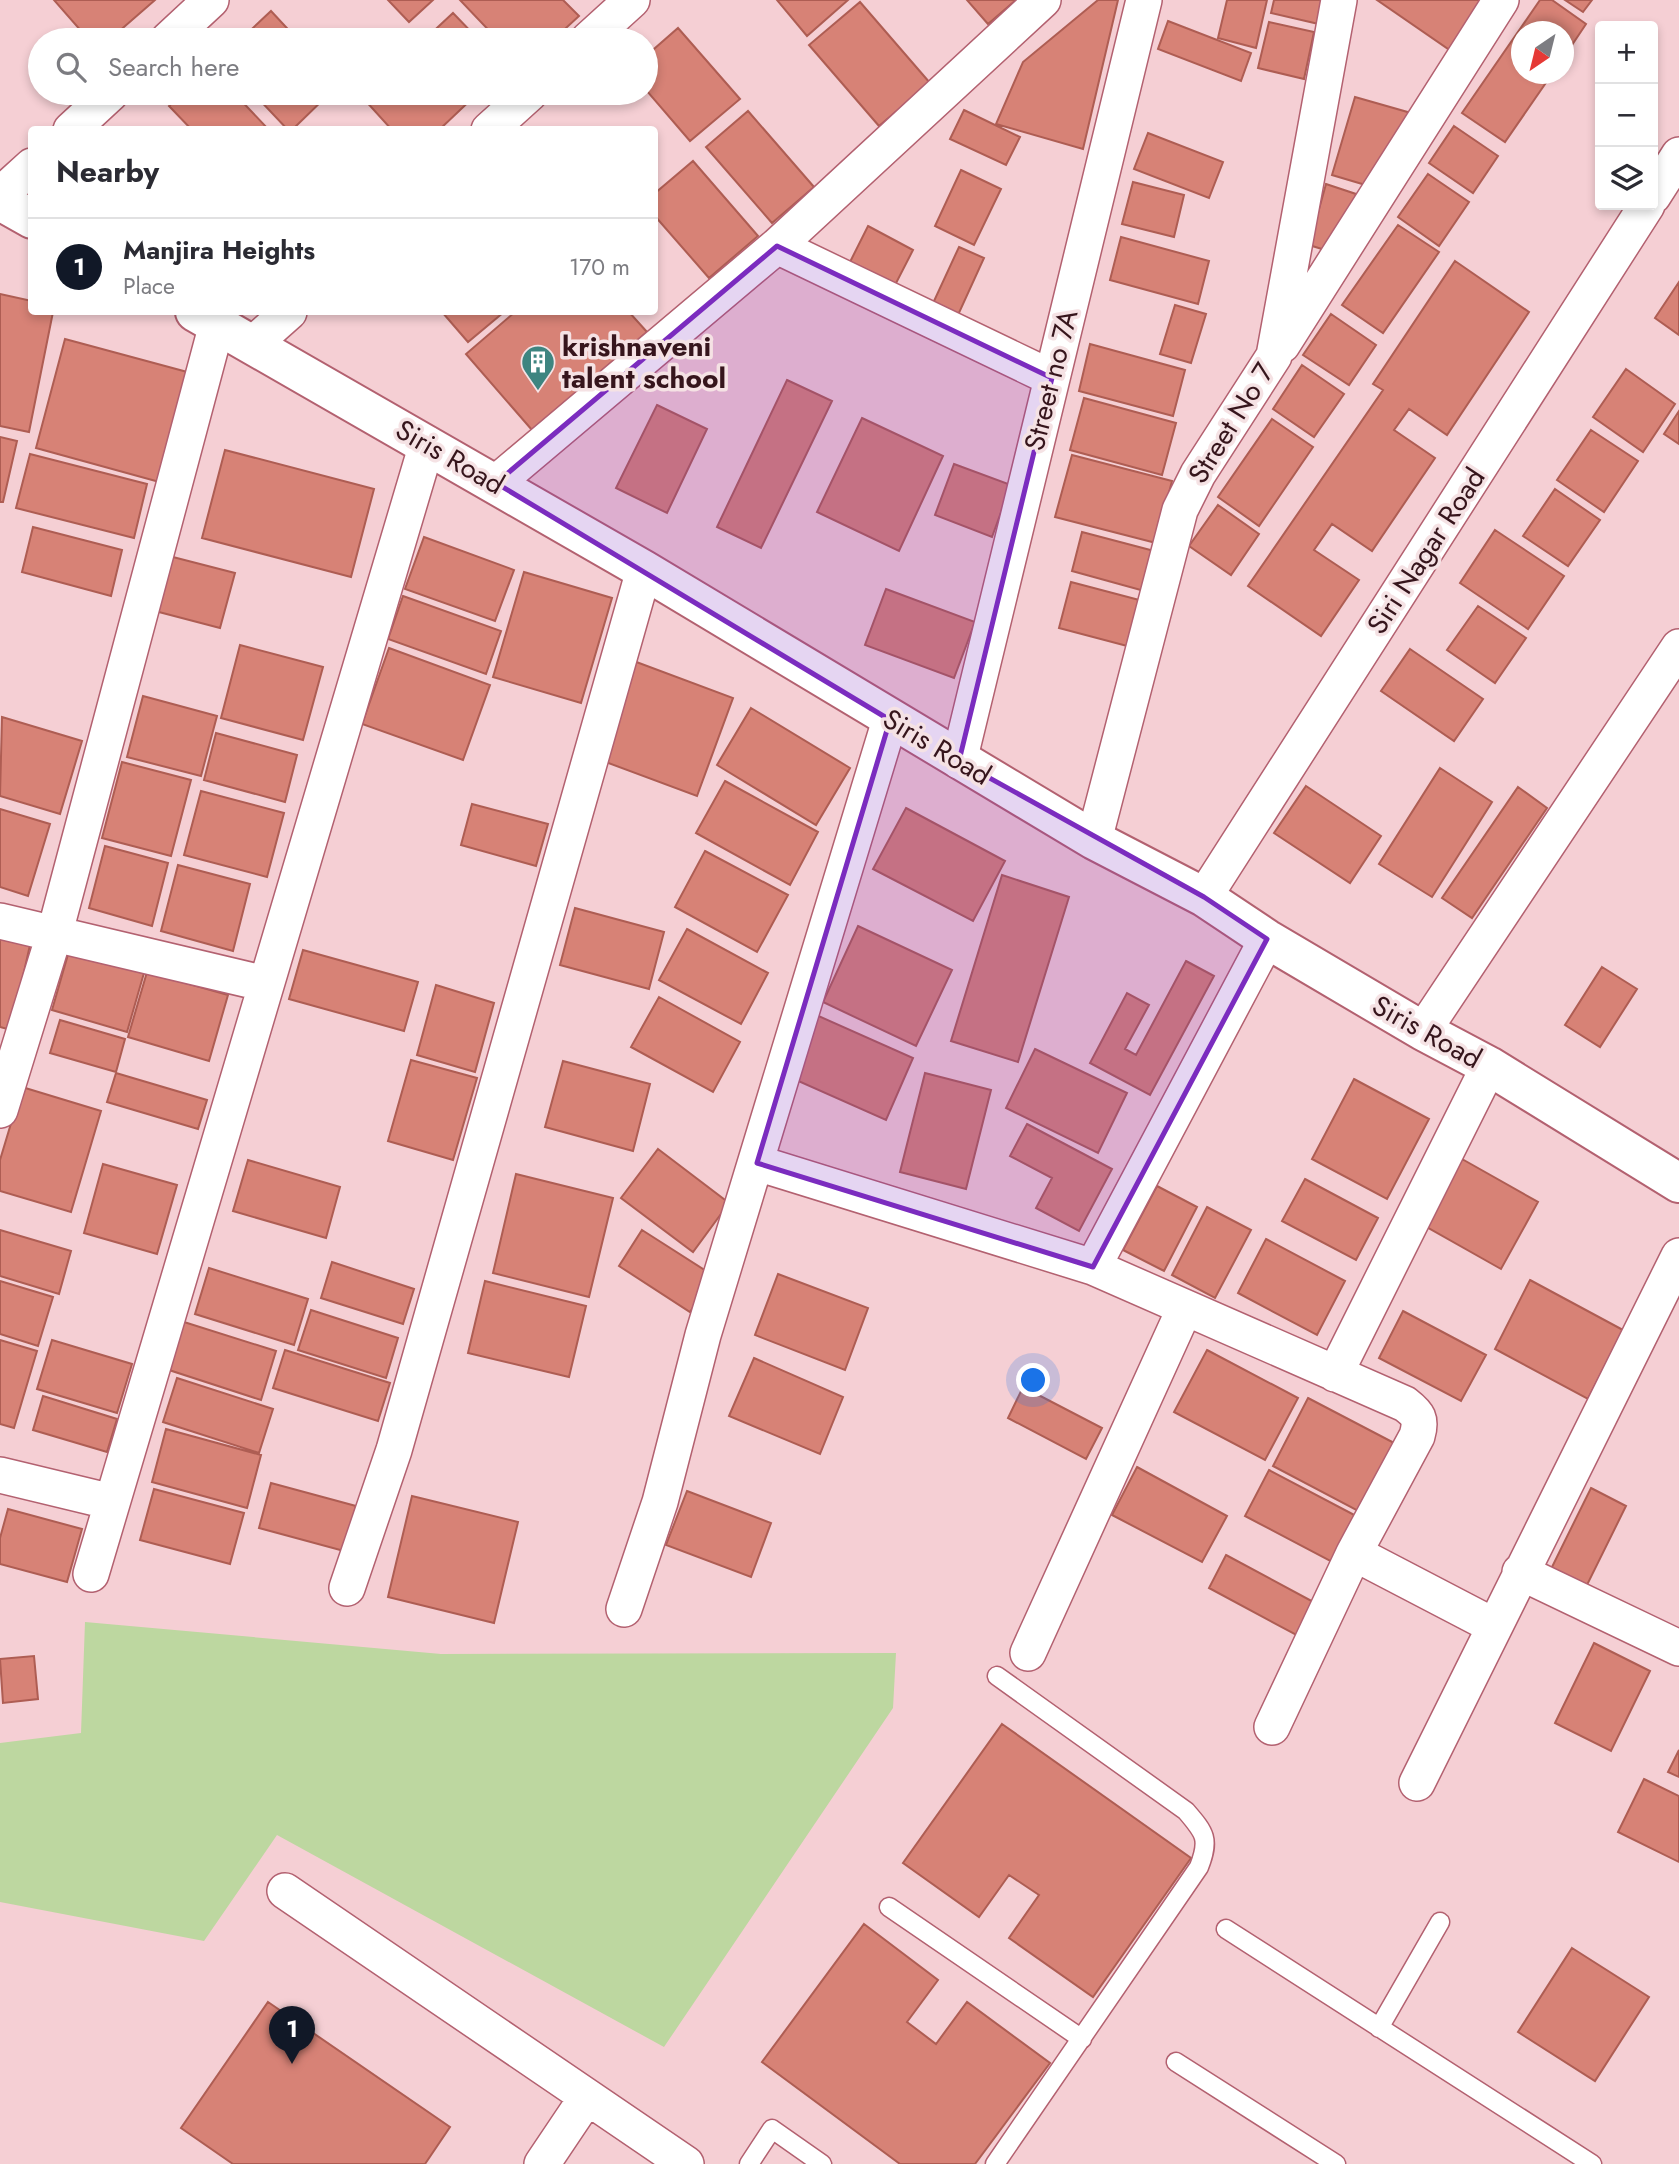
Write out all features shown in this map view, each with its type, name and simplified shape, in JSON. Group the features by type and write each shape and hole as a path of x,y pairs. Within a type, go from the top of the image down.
{"street":[{"path":"181,28 211,0"},
{"path":"600,28 632,0"},
{"path":"496,483 777,246 1043,0"},
{"name":"Street no 7A","path":"959,761 1144,0"},
{"name":"Street No 7","path":"1094,840 1180,510 1198,474 1274,356 1339,0"},
{"path":"1274,356 1502,0"},
{"path":"75,126 98,105"},
{"path":"493,126 517,105"},
{"path":"1658,188 1679,155"},
{"path":"0,195 28,170"},
{"path":"0,201 28,217"},
{"name":"Siri Nagar Road","path":"1204,897 1644,210"},
{"path":"777,246 1052,378"},
{"path":"253,344 286,315"},
{"path":"0,1110 55,932 206,318"},
{"name":"Siris Road","path":"206,318 496,483 1094,840 1204,897 1267,939 1423,1031 1489,1066 1679,1182"},
{"path":"91,1574 427,444"},
{"path":"347,1588 394,1450 644,570"},
{"path":"1423,1031 1679,647"},
{"path":"624,1609 660,1502 703,1335 890,720"},
{"path":"0,921 266,984"},
{"path":"1093,1267 1267,939"},
{"path":"1335,1374 1489,1066"},
{"path":"757,1163 1093,1267 1184,1310 1405,1404 1418,1414 1420,1424 1354,1553 1272,1727"},
{"path":"1417,1783 1679,1256"},
{"path":"1028,1653 1184,1310"},
{"path":"0,1475 112,1502"},
{"path":"1354,1553 1494,1626"},
{"path":"1521,1572 1679,1648"},
{"path":"285,1891 686,2164"},
{"path":"542,2164 587,2096"}],"lane":[{"path":"995,2164 1199,1867 1205,1851 1204,1832 1186,1811 997,1676"},
{"path":"890,1907 1082,2039"},
{"path":"1379,2028 1440,1922"},
{"path":"1226,1929 1592,2164"},
{"path":"1176,2062 1336,2164"},
{"path":"749,2164 772,2129 822,2164"}],"highlighted area":[{"path":"777,246 1052,378 959,761 1204,897 1267,939 1093,1267 757,1163 890,720 496,483"}],"green space":[{"path":"85,1622 441,1654 896,1653 893,1708 664,2047 277,1835 204,1941 0,1902 0,1743 81,1733"}],"building":[{"path":"54,0 155,0 123,28 78,28"},
{"path":"388,0 433,0 409,22"},
{"path":"460,0 563,0 579,16 566,28 487,28"},
{"path":"777,0 848,0 807,36"},
{"path":"967,0 1016,0 988,24"},
{"path":"1098,0 1118,0 1083,149 996,124 1023,62"},
{"path":"1227,0 1267,0 1256,48 1218,38"},
{"path":"1274,0 1329,0 1323,25 1271,13"},
{"path":"1377,0 1491,0 1454,53"},
{"path":"1540,0 1552,0 1586,24 1574,42 1574,21 1526,21"},
{"path":"1565,0 1592,0 1583,12"},
{"path":"860,2 930,83 879,126 809,45"},
{"path":"271,11 287,28 253,28"},
{"path":"453,13 467,28 437,28"},
{"path":"1168,21 1251,53 1241,81 1158,49"},
{"path":"1269,22 1314,32 1304,79 1258,68"},
{"path":"678,28 740,99 690,141 658,104 658,46"},
{"path":"1511,42 1511,84 1545,84 1505,142 1462,113"},
{"path":"1355,97 1411,113 1379,189 1332,175"},
{"path":"245,105 265,126 188,126 169,106"},
{"path":"264,105 318,105 296,126 284,126"},
{"path":"369,105 465,105 443,126 388,126"},
{"path":"964,110 1020,137 1006,165 950,139"},
{"path":"748,111 814,187 772,223 706,147"},
{"path":"1454,126 1498,156 1473,193 1429,163"},
{"path":"1148,133 1223,162 1209,198 1134,169"},
{"path":"693,161 758,236 709,278 658,220 658,191"},
{"path":"961,170 1001,189 974,245 935,226"},
{"path":"1428,174 1469,202 1439,246 1398,217"},
{"path":"1133,182 1184,195 1174,237 1122,224"},
{"path":"1326,184 1356,194 1338,254 1309,245"},
{"path":"1398,225 1439,252 1383,333 1342,305"},
{"path":"868,226 913,250 892,291 847,268"},
{"path":"1121,237 1209,261 1198,304 1110,280"},
{"path":"959,247 984,258 953,326 928,314"},
{"path":"1455,261 1529,312 1447,435 1409,409 1394,430 1435,458 1372,551 1332,524 1314,550 1359,580 1321,636 1248,586 1383,390 1373,384"},
{"path":"1679,282 1679,335 1655,318"},
{"path":"0,294 28,300 28,315 52,315 29,432 0,426"},
{"path":"1175,305 1206,314 1191,363 1160,354"},
{"path":"1331,314 1376,345 1349,385 1303,355"},
{"path":"445,315 500,315 468,342"},
{"name":"krishnaveni talent school","path":"512,315 632,315 647,332 532,430 466,354"},
{"path":"65,339 191,373 163,483 36,448"},
{"path":"1090,344 1185,370 1173,416 1079,391"},
{"path":"1302,365 1344,394 1314,437 1273,409"},
{"path":"1626,369 1675,404 1643,452 1593,417"},
{"path":"787,380 832,401 761,548 717,527"},
{"path":"1084,398 1176,423 1162,475 1070,450"},
{"path":"657,405 707,429 667,513 616,488"},
{"path":"1679,411 1679,444 1664,434"},
{"path":"862,418 943,456 899,551 817,512"},
{"path":"1272,419 1313,447 1259,526 1218,497"},
{"path":"1591,430 1638,461 1604,512 1557,480"},
{"path":"0,437 17,441 3,502 0,502"},
{"path":"225,450 374,489 351,577 202,538"},
{"path":"30,454 147,484 134,538 16,508"},
{"path":"1072,455 1172,481 1156,543 1055,517"},
{"path":"954,464 1011,485 992,537 935,515"},
{"path":"1555,489 1600,520 1568,566 1523,536"},
{"path":"1218,505 1259,534 1231,575 1189,546"},
{"path":"33,527 122,550 111,596 22,572"},
{"path":"1495,530 1564,576 1528,629 1460,583"},
{"path":"1082,532 1158,552 1148,592 1072,571"},
{"path":"424,537 514,570 495,621 405,589"},
{"path":"169,556 235,573 220,628 155,611"},
{"path":"524,572 612,598 581,703 493,677"},
{"path":"1071,582 1143,601 1131,647 1059,628"},
{"path":"886,589 975,622 954,678 865,645"},
{"path":"403,596 501,631 486,674 388,639"},
{"path":"1478,606 1526,638 1495,683 1447,650"},
{"path":"240,645 323,667 303,740 221,718"},
{"path":"389,648 490,685 463,760 362,724"},
{"path":"1410,649 1483,699 1454,741 1381,691"},
{"path":"631,660 733,698 697,796 595,758"},
{"path":"143,696 217,716 201,776 127,757"},
{"path":"751,708 850,768 816,825 717,765"},
{"path":"2,717 82,741 60,814 0,796"},
{"path":"216,733 297,755 285,802 204,780"},
{"path":"122,762 191,780 171,856 102,838"},
{"path":"1440,768 1492,802 1432,897 1379,864"},
{"path":"725,781 818,832 790,885 696,833"},
{"path":"1306,786 1381,836 1350,883 1274,833"},
{"path":"1518,787 1547,808 1472,918 1442,898"},
{"path":"201,791 284,813 267,877 184,855"},
{"path":"472,804 548,824 536,866 461,845"},
{"path":"906,808 1005,861 973,921 873,869"},
{"path":"0,809 50,824 28,896 0,887"},
{"path":"105,846 168,863 152,926 89,908"},
{"path":"705,851 788,895 757,952 675,907"},
{"path":"178,865 250,884 233,951 161,931"},
{"path":"1002,875 1069,897 1018,1062 951,1041"},
{"path":"575,908 664,932 649,989 560,965"},
{"path":"858,926 952,970 916,1046 823,1002"},
{"path":"687,929 768,973 741,1024 659,980"},
{"path":"0,938 30,945 11,1030 0,1027"},
{"path":"303,950 418,982 404,1031 289,999"},
{"path":"69,951 144,973 127,1032 52,1010"},
{"path":"1186,961 1214,976 1150,1095 1090,1063 1127,993 1149,1005 1125,1049 1136,1055"},
{"path":"1602,967 1637,989 1600,1047 1565,1025"},
{"path":"147,972 228,995 209,1061 128,1037"},
{"path":"436,985 494,1003 475,1072 417,1055"},
{"path":"659,997 740,1042 713,1092 631,1047"},
{"path":"814,1014 913,1058 886,1120 787,1076"},
{"path":"60,1020 125,1039 116,1072 50,1053"},
{"path":"1035,1049 1127,1093 1098,1153 1006,1108"},
{"path":"411,1060 477,1078 453,1160 388,1141"},
{"path":"563,1061 650,1084 633,1151 545,1127"},
{"path":"116,1073 207,1100 198,1129 107,1102"},
{"path":"925,1073 991,1090 966,1189 900,1172"},
{"path":"1354,1079 1429,1119 1387,1199 1312,1159"},
{"path":"22,1087 101,1111 71,1212 0,1191 0,1160"},
{"path":"1027,1124 1112,1169 1079,1231 1036,1208 1052,1178 1010,1156"},
{"path":"658,1149 729,1203 693,1252 621,1198"},
{"path":"1462,1159 1538,1202 1501,1269 1425,1226"},
{"path":"248,1160 340,1187 326,1238 233,1211"},
{"path":"103,1164 177,1185 157,1254 84,1233"},
{"path":"516,1174 613,1198 589,1297 493,1273"},
{"path":"1305,1179 1378,1218 1356,1260 1282,1221"},
{"path":"1157,1186 1197,1207 1164,1271 1123,1250"},
{"path":"1207,1207 1251,1230 1215,1298 1172,1275"},
{"path":"0,1230 71,1251 59,1294 0,1276"},
{"path":"642,1230 714,1276 690,1312 619,1266"},
{"path":"1266,1239 1345,1281 1317,1335 1238,1293"},
{"path":"332,1262 414,1289 403,1324 321,1298"},
{"path":"209,1268 308,1299 294,1345 195,1314"},
{"path":"778,1274 868,1308 845,1370 755,1335"},
{"path":"1530,1280 1623,1330 1588,1399 1495,1349"},
{"path":"0,1281 53,1297 38,1346 0,1334"},
{"path":"485,1281 586,1306 569,1377 468,1353"},
{"path":"311,1310 398,1338 386,1378 298,1350"},
{"path":"1403,1311 1486,1355 1461,1401 1379,1358"},
{"path":"184,1322 276,1351 261,1400 169,1370"},
{"path":"0,1340 37,1351 14,1428 0,1424"},
{"path":"52,1340 132,1364 117,1413 37,1389"},
{"path":"285,1350 390,1383 378,1421 273,1388"},
{"path":"1207,1350 1298,1398 1265,1460 1174,1412"},
{"path":"754,1358 843,1397 820,1454 729,1416"},
{"path":"177,1378 273,1409 259,1453 163,1422"},
{"path":"1023,1387 1102,1428 1086,1459 1008,1418"},
{"path":"43,1396 117,1419 107,1452 33,1430"},
{"path":"1308,1398 1398,1445 1362,1513 1273,1466"},
{"path":"166,1429 261,1455 247,1508 152,1482"},
{"path":"1137,1467 1227,1516 1202,1562 1112,1515"},
{"path":"1269,1470 1360,1518 1336,1564 1245,1516"},
{"path":"271,1483 356,1506 344,1551 259,1528"},
{"path":"1591,1488 1626,1506 1586,1587 1551,1569"},
{"path":"154,1489 244,1513 230,1564 140,1540"},
{"path":"687,1491 771,1523 751,1577 666,1545"},
{"path":"412,1496 518,1522 494,1623 388,1597"},
{"path":"8,1509 82,1529 67,1582 0,1564 0,1538"},
{"path":"1226,1555 1319,1605 1302,1638 1209,1588"},
{"path":"1594,1643 1650,1671 1611,1751 1555,1723"},
{"path":"34,1656 38,1699 3,1703 0,1659"},
{"path":"1002,1724 1191,1858 1093,1997 1009,1938 1039,1895 1009,1875 979,1917 903,1863"},
{"path":"1679,1750 1679,1777 1668,1772"},
{"path":"1644,1779 1679,1796 1679,1862 1618,1832"},
{"path":"864,1924 938,1980 907,2022 936,2044 967,2002 1050,2063 975,2164 900,2164 762,2062"},
{"path":"1572,1948 1649,1997 1595,2081 1518,2032"},
{"path":"268,2002 450,2127 425,2164 233,2164 181,2128"}],"place":[{"name":"krishnaveni talent school","path":"538,392"},
{"name":"Manjira Heights","path":"292,2064"}]}
